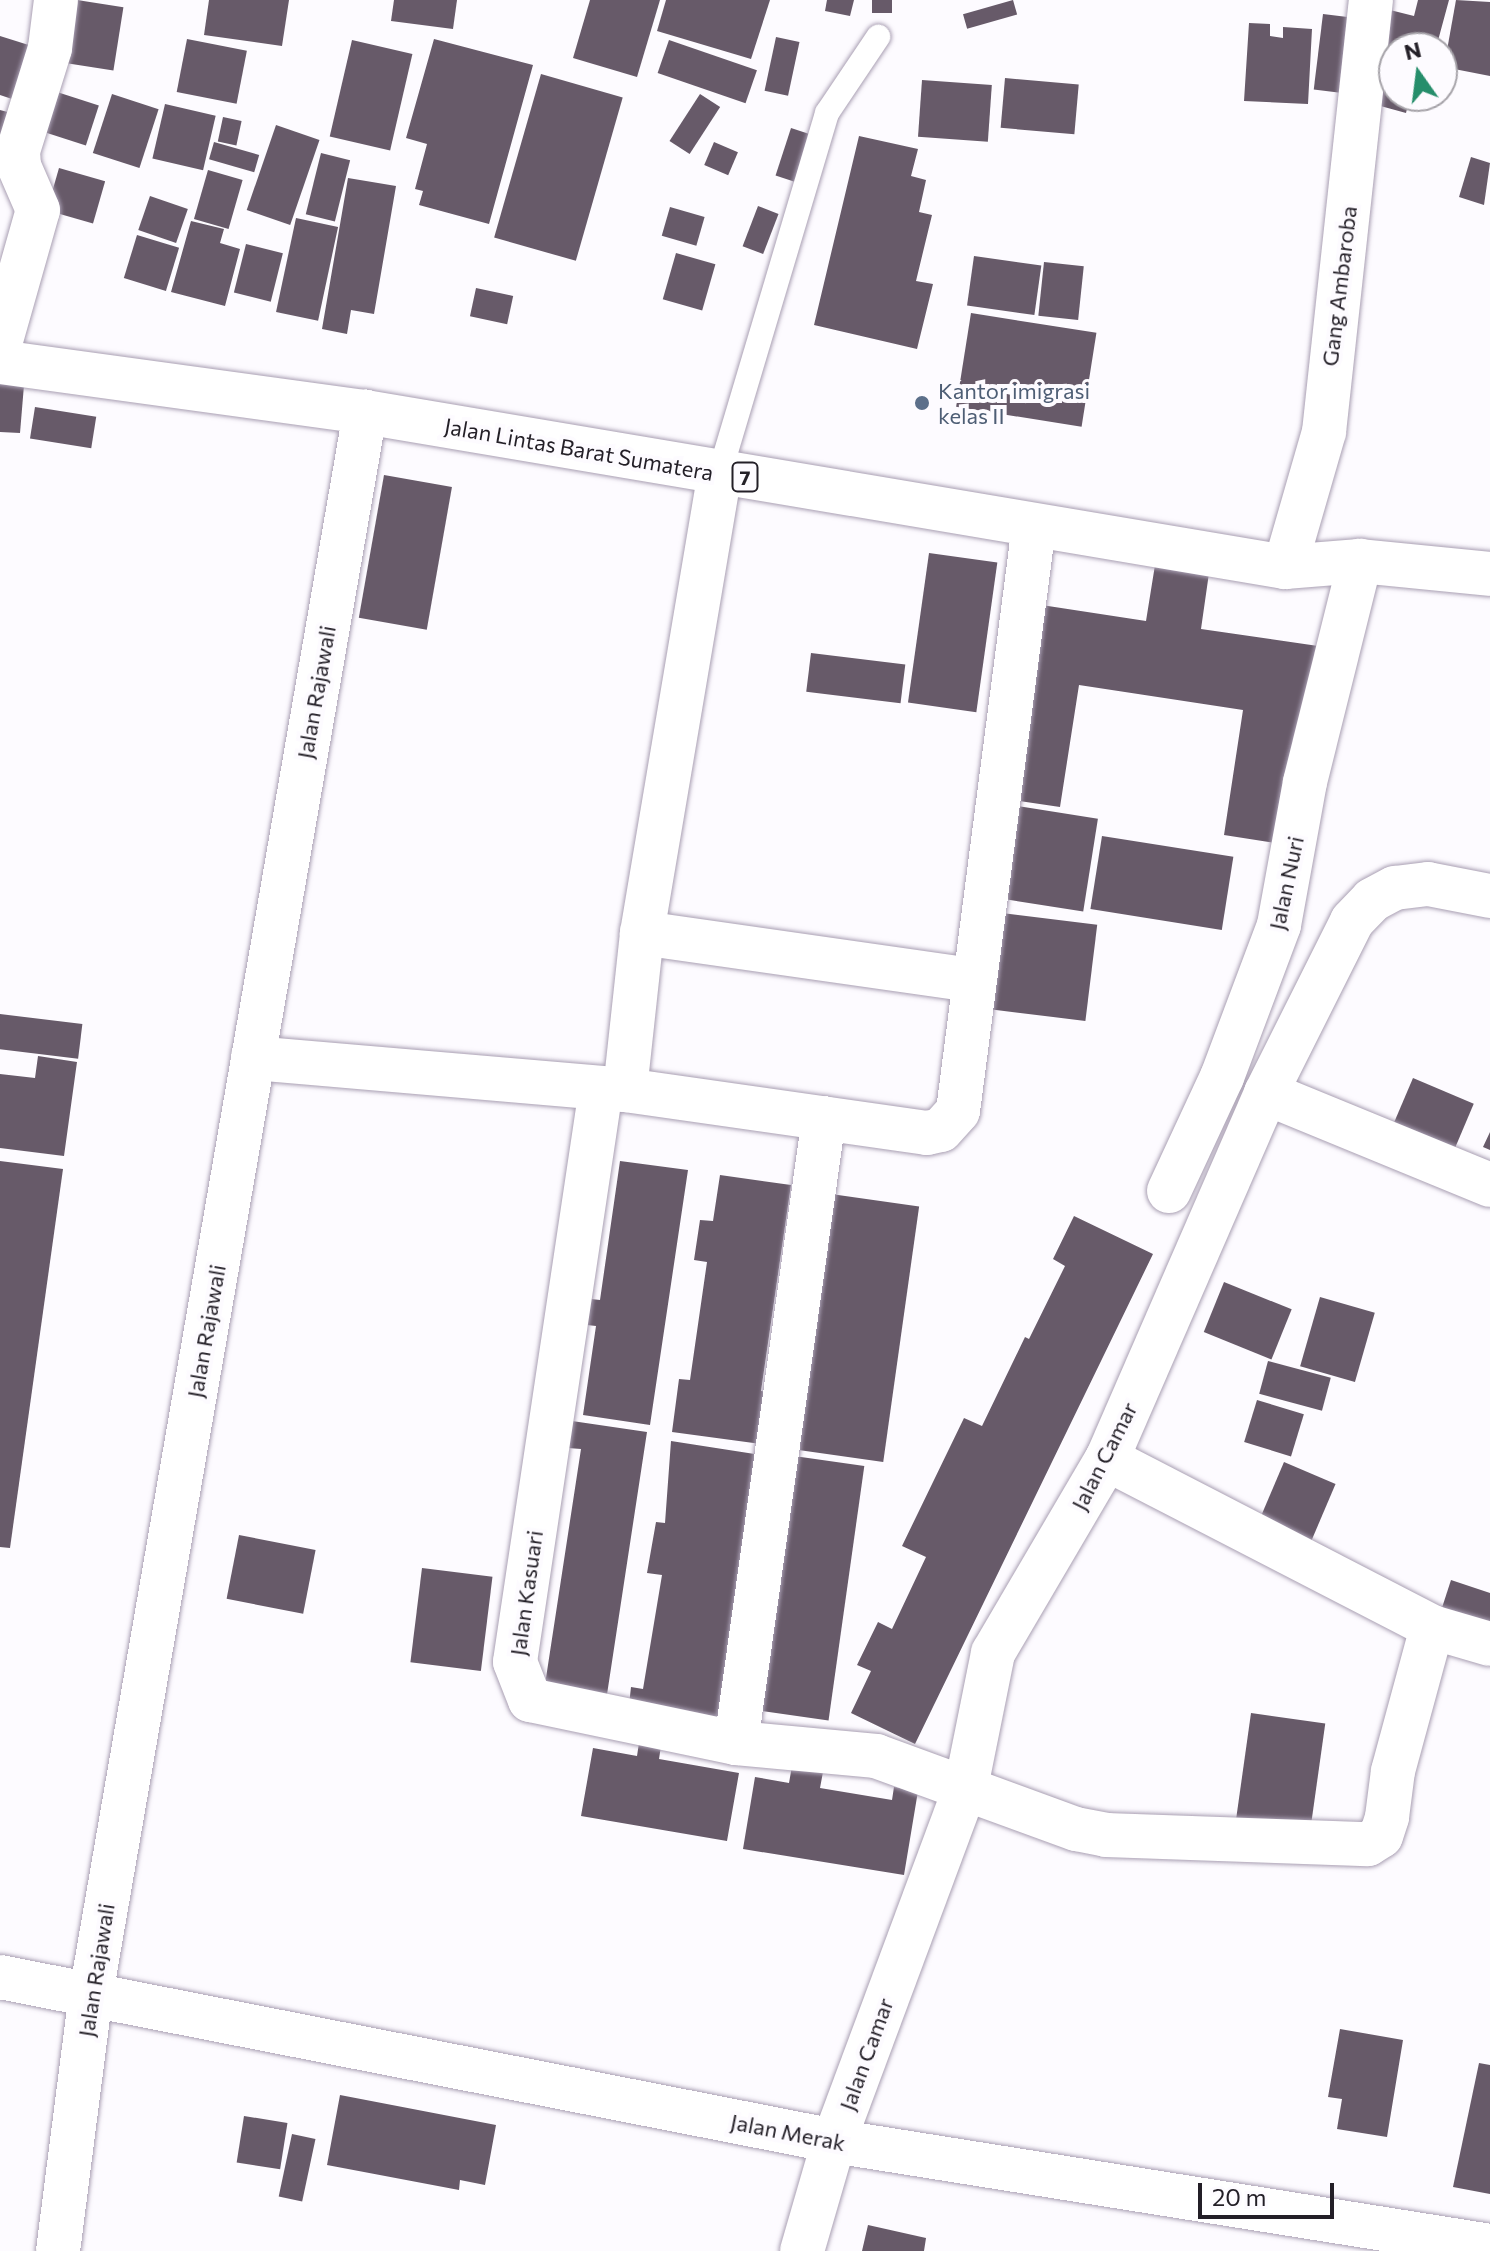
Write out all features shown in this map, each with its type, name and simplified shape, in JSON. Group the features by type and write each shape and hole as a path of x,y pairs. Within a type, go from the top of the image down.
{"main road":[{"path":"0,344 38,210 19,166 18,151 50,48 56,0"},
{"name":"Gang Ambaroba","path":"1285,567 1324,432 1371,0"},
{"name":"Jalan Lintas Barat Sumatera","path":"0,362 365,412 1285,567 1360,561 1490,574"},
{"name":"Jalan Rajawali","path":"58,2251 91,1994 365,412"},
{"path":"613,1089 720,472"},
{"path":"253,1058 613,1089 927,1133 951,1123 958,1111 1034,526"},
{"name":"Jalan Nuri","path":"1169,1191 1222,1077 1279,925 1305,782 1360,561"},
{"name":"Jalan Camar","path":"802,2251 834,2141 966,1787 993,1653 1107,1459 1266,1093 1352,921 1372,900 1395,888 1428,884 1490,896"},
{"path":"642,933 973,980"},
{"name":"Jalan Kasuari","path":"613,1089 515,1662 517,1679 530,1700 542,1705 736,1743 876,1756 1076,1829 1106,1835 1368,1844 1381,1836 1387,1817 1393,1771 1432,1627"},
{"path":"1266,1093 1490,1185"},
{"path":"736,1743 824,1118"},
{"path":"1107,1459 1432,1627 1490,1644"},
{"name":"Jalan Merak","path":"0,1977 834,2141 1490,2246"}],"lane":[{"path":"720,472 827,113 878,37"}],"building":[{"path":"77,0 123,7 113,71 67,63"},
{"path":"209,0 289,0 282,46 204,35"},
{"path":"394,0 457,0 453,29 391,21"},
{"path":"590,0 660,0 637,77 573,58"},
{"path":"666,0 770,0 751,59 657,31"},
{"path":"827,0 854,0 850,16 825,11"},
{"path":"872,0 892,0 892,13 872,13"},
{"path":"1013,0 1017,14 967,29 963,14"},
{"path":"1418,0 1449,0 1440,32 1384,32 1390,10 1414,16"},
{"path":"1456,0 1490,2 1490,76 1458,70 1458,32 1450,32"},
{"path":"1323,14 1364,19 1354,94 1314,89"},
{"path":"1249,23 1270,24 1270,36 1283,38 1283,27 1312,29 1308,104 1244,101"},
{"path":"0,36 35,47 18,101 0,95"},
{"path":"776,37 799,42 788,96 765,91"},
{"path":"187,39 247,51 237,104 177,92"},
{"path":"434,39 533,65 489,224 419,205 423,191 415,189 427,144 406,138"},
{"path":"352,40 412,54 390,150 330,136"},
{"path":"669,40 757,70 746,103 658,73"},
{"path":"1378,56 1378,105 1366,102"},
{"path":"541,74 623,97 576,261 494,237"},
{"path":"1005,78 1079,84 1074,134 1001,128"},
{"path":"922,80 992,85 988,142 918,137"},
{"path":"57,92 99,106 86,146 44,132"},
{"path":"112,94 159,109 139,168 93,153"},
{"path":"700,94 720,107 690,154 670,141"},
{"path":"165,104 216,116 203,170 152,159"},
{"path":"0,110 15,114 0,169"},
{"path":"223,117 242,121 236,145 218,141"},
{"path":"276,125 319,140 290,225 247,210"},
{"path":"791,128 810,134 795,182 776,176"},
{"path":"859,136 918,149 911,176 926,180 919,212 932,215 916,281 933,284 917,349 814,325"},
{"path":"214,142 259,155 254,172 209,159"},
{"path":"714,142 738,152 728,175 704,165"},
{"path":"321,153 350,160 335,221 306,214"},
{"path":"1471,157 1490,163 1484,205 1459,197"},
{"path":"59,168 105,181 93,224 47,210"},
{"path":"208,170 243,180 229,229 194,219"},
{"path":"348,178 396,186 374,314 351,310 347,334 322,329"},
{"path":"150,196 188,209 176,243 138,230"},
{"path":"758,206 779,214 763,254 743,246"},
{"path":"670,207 705,217 696,246 662,236"},
{"path":"296,218 338,227 318,321 276,312"},
{"path":"191,221 224,229 220,243 240,249 225,306 171,292"},
{"path":"137,235 179,248 166,291 124,278"},
{"path":"246,244 283,253 271,302 234,293"},
{"path":"676,253 715,264 702,310 663,299"},
{"path":"974,256 1041,265 1034,315 967,306"},
{"path":"1044,262 1084,266 1078,320 1038,316"},
{"path":"476,288 513,296 507,324 470,316"},
{"path":"971,313 1096,333 1082,427 956,407"},
{"path":"0,383 24,385 20,433 0,432"},
{"path":"35,407 96,417 91,448 30,439"},
{"path":"384,475 452,487 427,630 359,618"},
{"path":"929,553 997,563 976,712 908,703"},
{"path":"1155,565 1209,573 1201,629 1318,646 1288,845 1224,835 1243,710 1079,685 1060,807 1005,799 1035,604 1146,621"},
{"path":"811,653 905,665 901,703 806,692"},
{"path":"1011,805 1098,819 1083,912 996,898"},
{"path":"1102,836 1233,857 1222,930 1090,909"},
{"path":"994,912 1097,925 1085,1021 982,1008"},
{"path":"0,1014 82,1024 78,1059 0,1049"},
{"path":"38,1056 77,1062 64,1156 0,1148 0,1074 35,1078"},
{"path":"1413,1078 1474,1104 1453,1152 1393,1126"},
{"path":"1490,1132 1490,1150 1483,1147"},
{"path":"0,1161 63,1169 10,1548 0,1547"},
{"path":"620,1161 688,1170 650,1425 583,1415 596,1326 587,1325 591,1299 600,1300"},
{"path":"720,1175 791,1185 761,1391 768,1392 761,1444 672,1432 679,1379 690,1380 707,1262 694,1260 700,1220 713,1221"},
{"path":"831,1194 919,1206 883,1462 795,1449"},
{"path":"1074,1216 1153,1254 915,1744 851,1713 871,1671 857,1665 878,1622 892,1629 926,1557 902,1546 964,1418 982,1426 1025,1337 1029,1339 1065,1266 1053,1259"},
{"path":"1224,1282 1292,1309 1271,1359 1204,1332"},
{"path":"1320,1297 1375,1313 1355,1382 1300,1366"},
{"path":"1268,1361 1331,1378 1322,1411 1259,1394"},
{"path":"1257,1400 1304,1414 1291,1456 1244,1442"},
{"path":"572,1421 647,1432 606,1701 544,1691 581,1449 568,1448"},
{"path":"671,1441 761,1455 718,1719 629,1705 631,1687 643,1689 662,1575 647,1573 656,1522 665,1523"},
{"path":"794,1456 864,1466 829,1720 758,1710"},
{"path":"1284,1462 1336,1484 1307,1551 1255,1529"},
{"path":"239,1535 316,1550 303,1614 227,1599"},
{"path":"422,1568 492,1577 481,1671 410,1662"},
{"path":"1451,1580 1490,1593 1490,1637 1438,1620"},
{"path":"1251,1713 1325,1723 1309,1837 1235,1827"},
{"path":"639,1743 661,1746 659,1759 739,1773 727,1841 581,1816 593,1748 637,1756"},
{"path":"792,1766 823,1772 820,1788 892,1800 894,1787 918,1791 904,1875 743,1849 755,1777 789,1783"},
{"path":"1340,2029 1403,2040 1387,2137 1337,2129 1342,2099 1328,2097"},
{"path":"1479,2063 1490,2065 1490,2194 1453,2187"},
{"path":"340,2095 496,2125 485,2185 460,2180 459,2190 327,2165"},
{"path":"244,2116 287,2123 280,2169 237,2162"},
{"path":"292,2134 315,2139 302,2202 279,2197"},
{"path":"868,2225 926,2238 924,2251 862,2251"}],"place":[{"name":"Kantor imigrasi kelas II","path":"922,403"}]}
